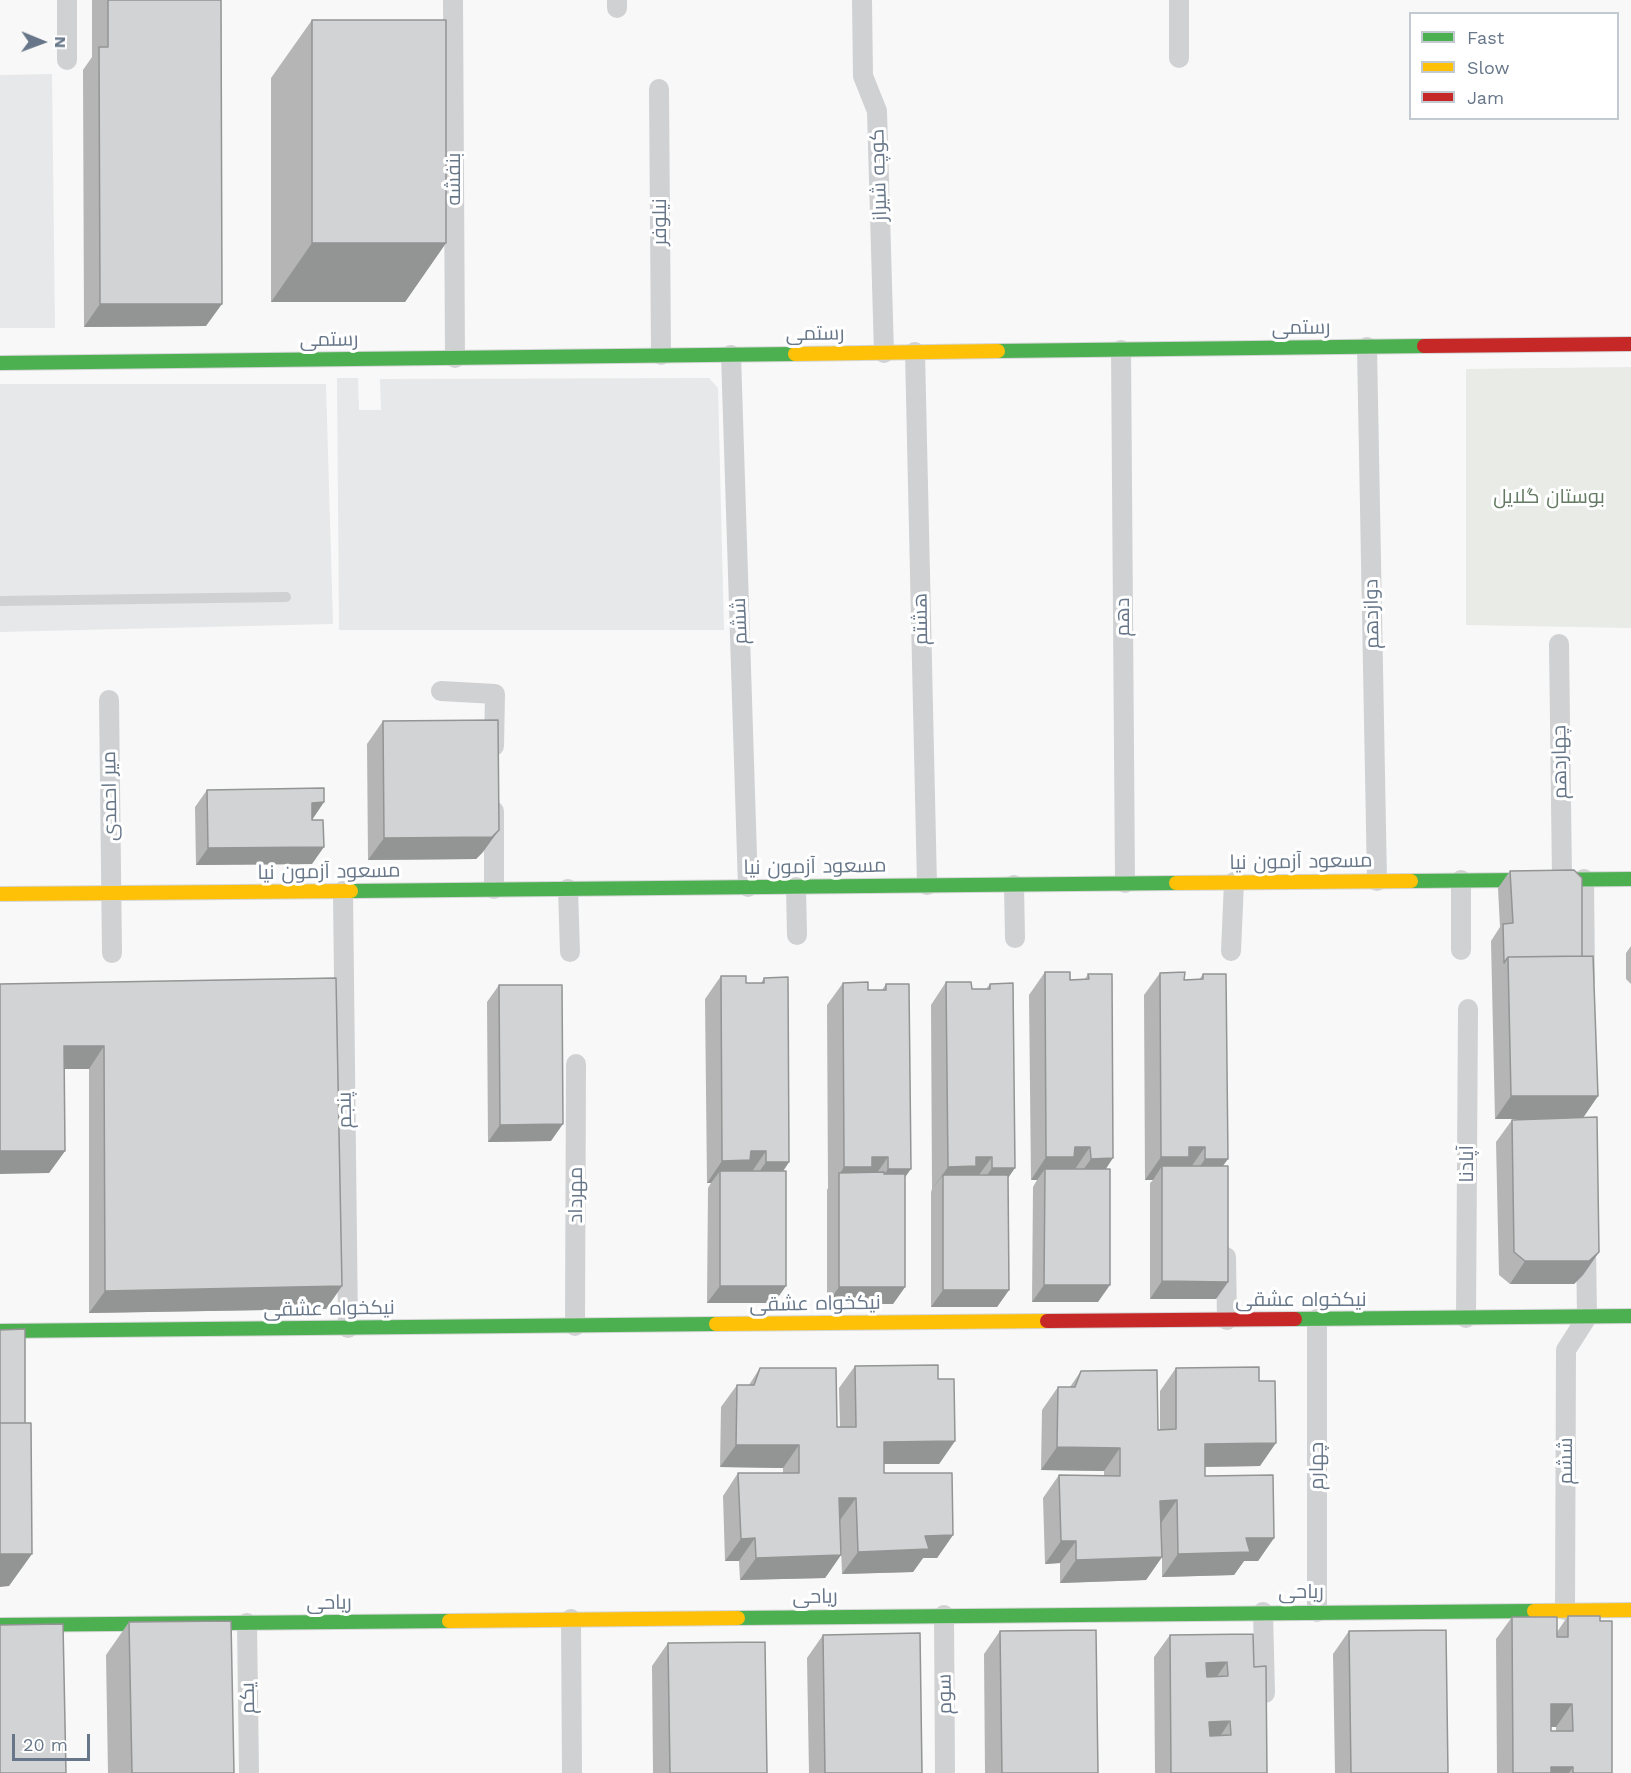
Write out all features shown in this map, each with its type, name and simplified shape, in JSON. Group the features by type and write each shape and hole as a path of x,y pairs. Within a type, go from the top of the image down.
{"street":[{"path":"67,0 67,60"},
{"name":"بنفشه","path":"453,0 455,358"},
{"name":"کوچه شیراز","path":"862,0 862,76 877,111 884,353"},
{"path":"1179,0 1179,58"},
{"name":"نیلوفر","path":"659,89 661,356"},
{"name":"رستمی","path":"0,363 1631,344"},
{"name":"دوازدهم","path":"1367,347 1377,881"},
{"name":"دهم","path":"1121,350 1125,883"},
{"name":"هشتم","path":"915,352 927,885"},
{"name":"ششم","path":"731,355 748,887"},
{"name":"چهاردهم","path":"1558,644 1562,879"},
{"path":"441,691 495,694 494,763"},
{"name":"میر احمدی","path":"109,700 111,893"},
{"path":"494,797 494,890"},
{"path":"1584,879 1585,997"},
{"name":"مسعود آزمون نیا","path":"0,894 1631,879"},
{"path":"1461,880 1461,951"},
{"path":"1231,951 1234,882"},
{"path":"1014,885 1016,938"},
{"path":"795,887 797,935"},
{"path":"568,889 570,952"},
{"name":"پنجم","path":"343,891 348,1328"},
{"path":"111,893 112,952"},
{"name":"آپادنا","path":"1466,1318 1467,1009"},
{"name":"مهرداد","path":"575,1326 576,1064"},
{"path":"1586,1222 1587,1317"},
{"path":"1226,1238 1227,1320"},
{"name":"نیکخواه عشقی","path":"0,1331 1631,1316"},
{"name":"ششم","path":"1565,1610 1566,1350 1587,1317"},
{"name":"چهارم","path":"1317,1319 1317,1612"},
{"path":"1599,1610 1600,1633"},
{"name":"ریاحی","path":"0,1626 1631,1610"},
{"path":"1263,1612 1266,1715"},
{"name":"سوم","path":"944,1615 945,1773"},
{"path":"571,1619 572,1773"},
{"name":"یکم","path":"247,1623 249,1773"}],"lane":[{"path":"0,601 286,597"}],"shaded area":[{"path":"52,74 55,328 0,328 0,75"},
{"path":"337,378 358,378 359,410 381,410 380,379 709,378 718,388 724,630 339,630"},
{"path":"0,384 326,384 333,624 0,632"}],"green space":[{"name":"بوستان گلایل","path":"1631,367 1631,628 1466,625 1466,369"}],"building":[{"path":"108,0 221,0 222,304 100,304 99,47 108,47"},
{"path":"312,20 446,20 446,243 312,243"},
{"path":"498,720 499,830 492,837 384,838 383,721"},
{"path":"324,788 324,802 312,803 312,820 323,820 324,847 208,848 207,790"},
{"path":"1574,870 1582,878 1582,956 1508,957 1504,963 1503,924 1513,923 1510,871"},
{"path":"1593,956 1598,1096 1511,1096 1508,957"},
{"path":"1045,972 1070,972 1070,980 1089,979 1088,974 1112,974 1113,1158 1091,1159 1090,1147 1075,1147 1074,1157 1046,1157"},
{"path":"1185,972 1184,980 1203,979 1203,974 1226,974 1228,1159 1205,1159 1205,1147 1189,1147 1189,1157 1161,1157 1160,973"},
{"path":"721,976 746,976 746,983 764,983 764,978 788,977 789,1162 766,1162 766,1151 751,1151 750,1160 722,1161"},
{"path":"336,978 342,1286 105,1291 104,1046 64,1046 65,1151 0,1151 0,984"},
{"path":"868,982 868,990 886,990 886,984 909,984 911,1169 888,1169 888,1157 872,1157 872,1167 844,1167 843,983"},
{"path":"946,982 971,982 972,989 990,989 990,984 1013,983 1015,1168 992,1168 992,1157 976,1157 976,1166 948,1167"},
{"path":"499,985 562,985 563,1124 500,1125"},
{"path":"1597,1117 1599,1252 1589,1261 1525,1261 1514,1252 1512,1120"},
{"path":"1162,1166 1228,1166 1228,1282 1162,1281"},
{"path":"1045,1169 1110,1169 1110,1285 1044,1285"},
{"path":"720,1171 786,1171 786,1286 720,1286"},
{"path":"884,1172 884,1174 905,1174 905,1287 839,1287 839,1173"},
{"path":"943,1175 1008,1175 1009,1290 943,1290"},
{"path":"25,1329 25,1423 0,1423 0,1330"},
{"path":"938,1365 938,1379 954,1379 955,1441 884,1442 884,1473 952,1473 953,1535 925,1536 929,1549 858,1552 856,1498 839,1498 841,1555 756,1558 755,1538 741,1539 738,1473 799,1473 799,1445 736,1445 737,1385 754,1385 760,1368 836,1368 837,1427 856,1427 855,1366"},
{"path":"1259,1367 1259,1381 1275,1381 1276,1443 1205,1444 1205,1476 1273,1475 1274,1538 1246,1538 1250,1552 1178,1554 1177,1500 1160,1501 1162,1557 1076,1560 1076,1541 1061,1541 1059,1475 1120,1476 1120,1448 1057,1447 1058,1387 1075,1387 1081,1371 1157,1370 1158,1430 1176,1429 1176,1368"},
{"path":"0,1423 31,1423 32,1554 0,1554"},
{"path":"1568,1616 1600,1616 1600,1621 1612,1621 1612,1773 1573,1773 1573,1767 1551,1767 1551,1773 1513,1773 1512,1617 1557,1617 1557,1637 1568,1637","holes":["1551,1704 1572,1704 1573,1731 1551,1731"]},
{"path":"231,1621 234,1773 132,1773 129,1622"},
{"path":"63,1624 66,1773 0,1773 0,1625"},
{"path":"1096,1630 1098,1773 1002,1773 1000,1631"},
{"path":"1446,1630 1448,1773 1351,1773 1349,1631"},
{"path":"920,1633 922,1773 825,1773 823,1635"},
{"path":"1253,1634 1254,1667 1266,1666 1267,1773 1171,1773 1170,1635","holes":["1227,1662 1228,1676 1207,1677 1206,1663","1230,1721 1231,1735 1210,1736 1209,1722"]},
{"path":"765,1642 767,1773 670,1773 668,1643"}],"traffic: fast":[{"path":"998,351 1424,346"},
{"path":"0,363 795,354"},
{"path":"1411,881 1631,879"},
{"path":"351,891 1176,883"},
{"path":"1295,1319 1631,1316"},
{"path":"0,1331 716,1324"},
{"path":"738,1618 1534,1611"},
{"path":"0,1625 449,1621"}],"traffic: slow":[{"path":"795,354 998,351"},
{"path":"1176,883 1411,881"},
{"path":"0,894 351,891"},
{"path":"716,1324 1047,1321"},
{"path":"1534,1611 1631,1610"},
{"path":"449,1621 738,1618"}],"traffic: jam":[{"path":"1424,346 1631,344"},
{"path":"1047,1321 1295,1319"}]}
